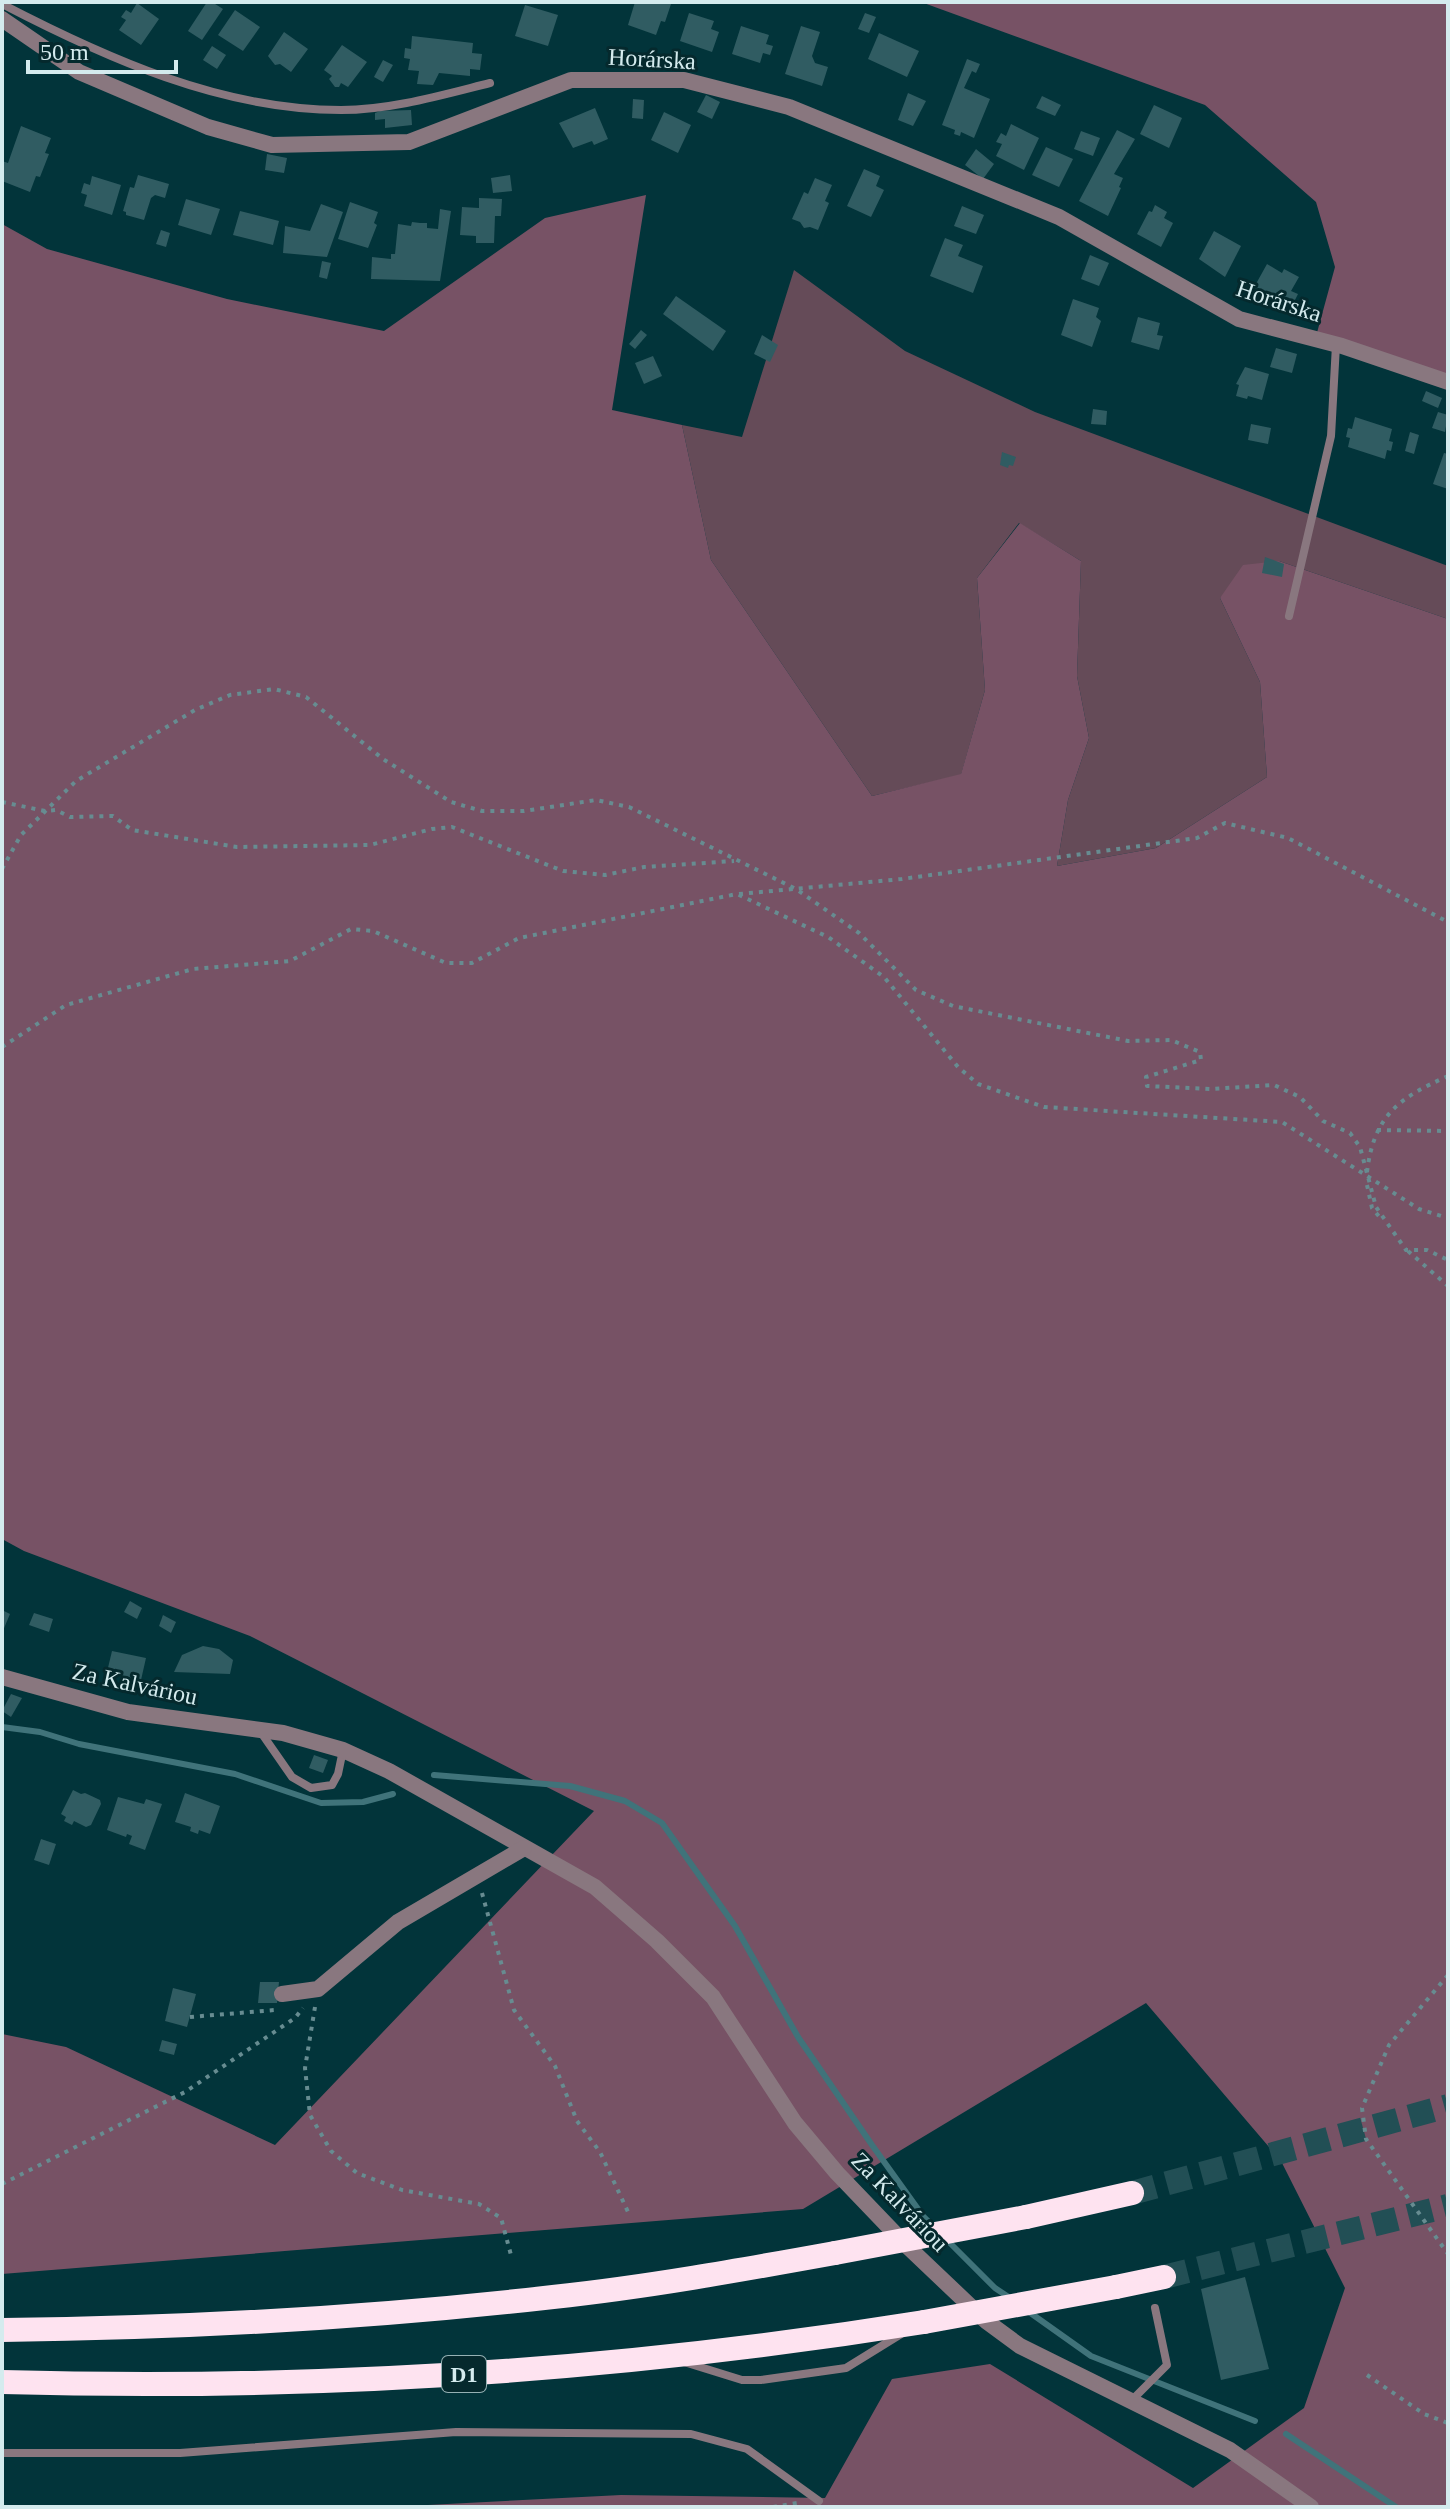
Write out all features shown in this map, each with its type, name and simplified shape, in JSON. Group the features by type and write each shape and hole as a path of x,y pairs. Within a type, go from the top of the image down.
{"highway":[{"path":"2,2330 238,2324 554,2297 699,2278 1026,2217 1132,2193"},
{"name":"D1","path":"2,2382 195,2385 370,2380 668,2358 921,2322 1164,2277"}],"street":[{"name":"Horárska","path":"2,19 79,72 208,127 272,145 409,142 571,80 684,80 789,107 1059,217 1239,319 1336,344 1448,382"},
{"name":"Za Kalváriou","path":"2,1677 128,1712 312,1739 389,1771 595,1887 657,1941 713,1997 795,2123 906,2245 986,2321 1020,2346 1137,2396 1230,2450 1311,2507"},
{"path":"282,1994 318,1989 398,1922 524,1848"}],"lane":[{"path":"2,4 69,39 152,72 281,108 344,110 421,100 490,83"},
{"name":"Horárska","path":"1289,616 1331,436 1336,344"},
{"path":"260,1730 292,1777 311,1788 332,1785 338,1774 343,1750"},
{"path":"1137,2396 1167,2365 1155,2308"},
{"path":"668,2358 751,2381 839,2370 852,2366 921,2322"},
{"path":"2,2453 180,2453 456,2432 691,2434 747,2449 819,2501"}],"path":[{"path":"2,869 21,835 76,781 195,710 230,695 274,689 306,697 383,759 451,802 482,811 524,811 596,800 629,807 796,889 859,933 916,990 953,1006 1128,1041 1171,1040 1200,1052 1201,1060 1146,1077 1147,1086 1211,1089 1274,1085 1300,1097 1323,1121 1350,1133 1360,1147 1367,1174"},
{"path":"2,802 45,811 56,810 70,817 113,816 132,830 237,847 370,845 452,827 563,871 605,875 644,867 737,861"},
{"path":"2,1047 66,1005 193,969 290,961 351,929 373,931 446,963 472,963 519,938 737,894 902,879 1197,838 1225,823 1288,838 1448,922"},
{"path":"737,894 828,937 884,977 958,1067 978,1084 1044,1107 1282,1122 1419,1209 1448,1218"},
{"path":"1448,1076 1419,1089 1395,1105 1377,1130 1369,1151 1367,1174 1367,1192 1372,1208 1406,1250 1448,1286"},
{"path":"1377,1130 1448,1131"},
{"path":"1406,1250 1427,1250 1448,1260"},
{"path":"478,1877 514,2010 555,2066 577,2121 600,2152 629,2214"},
{"path":"1448,1975 1389,2045 1362,2108 1366,2139 1448,2254"},
{"path":"2,2184 185,2092 295,2018 318,1989"},
{"path":"318,1989 305,2068 310,2115 331,2151 357,2173 402,2190 479,2204 501,2218 511,2255"},
{"path":"190,2017 282,2010 282,1994"},
{"path":"1367,2375 1424,2414 1448,2423"},
{"path":"773,2507 819,2501"}],"shaded area":[{"path":"921,2 1448,2 1448,383 1315,340 1335,267 1316,202 1205,105"},
{"path":"646,195 612,410 682,425 711,560 872,796 961,774 985,690 977,578 1020,523 1081,561 1077,676 1089,738 1068,800 1057,866 1156,848 1267,777 1260,682 1220,598 1243,565 1279,561 1448,619 1448,2507 389,2507 621,2495 825,2498 892,2379 990,2364 1193,2488 1304,2408 1345,2288 1281,2161 1146,2003 803,2209 2,2274 2,2034 66,2047 275,2145 594,1811 250,1636 24,1551 2,1539 2,224 47,249 227,299 384,331 545,218"},
{"path":"794,270 905,351 1035,412 1448,566 1448,619 1279,561 1220,598 1260,682 1267,777 1156,848 1057,866 1068,800 1089,738 1077,676 1081,561 1019,523 977,578 985,690 961,775 872,796 711,560 682,425 742,437"}],"building":[{"path":"207,2 223,9 202,40 188,31"},
{"path":"635,2 671,4 665,22 661,21 656,35 628,25"},
{"path":"137,3 159,19 141,45 119,30 126,20 121,17 126,10 131,13"},
{"path":"525,5 558,15 548,46 515,36"},
{"path":"235,10 260,27 243,51 218,35"},
{"path":"689,13 714,21 711,29 719,32 712,52 680,41"},
{"path":"865,13 876,17 869,33 858,29"},
{"path":"741,26 769,35 766,44 773,46 770,55 763,53 760,63 732,54"},
{"path":"801,26 820,32 812,56 815,63 828,67 822,86 785,74"},
{"path":"284,32 308,49 291,72 280,64 275,65 268,56"},
{"path":"879,33 919,51 907,77 868,59"},
{"path":"412,36 473,43 472,53 482,54 480,70 470,69 470,76 439,73 433,85 417,84 419,71 408,70 410,59 404,58 405,48 411,49"},
{"path":"342,45 367,62 348,87 341,83 335,87 329,79 332,76 324,70"},
{"path":"212,46 226,55 217,69 203,60"},
{"path":"967,59 980,64 976,73 972,71 964,88 990,99 974,138 961,132 960,136 954,134 955,130 942,125"},
{"path":"383,60 393,65 383,82 374,77"},
{"path":"908,93 926,101 913,126 898,120"},
{"path":"706,95 720,102 712,119 697,112"},
{"path":"1042,96 1061,105 1055,116 1036,108"},
{"path":"633,99 644,100 643,119 632,118"},
{"path":"1154,105 1182,118 1169,148 1140,134"},
{"path":"595,108 608,139 573,148 559,123"},
{"path":"411,110 412,125 385,128 385,119 375,120 375,113 380,111"},
{"path":"664,112 691,125 678,153 651,140"},
{"path":"1011,124 1039,138 1024,170 996,156 1002,144 996,142 1001,133 1006,136"},
{"path":"21,126 51,138 45,153 49,154 30,192 2,181 2,161 8,163"},
{"path":"1117,130 1135,139 1114,174 1123,178 1108,216 1079,201"},
{"path":"1081,131 1100,138 1093,156 1074,149"},
{"path":"1046,147 1073,159 1059,187 1032,175"},
{"path":"976,149 994,164 983,179 965,165"},
{"path":"267,154 287,158 284,173 265,170"},
{"path":"864,169 880,176 876,186 884,190 871,217 847,206"},
{"path":"138,175 169,184 165,198 155,195 151,198 144,220 126,215 123,211 130,187 134,188"},
{"path":"510,175 512,191 493,193 491,178"},
{"path":"92,176 121,185 112,215 84,206 87,195 81,193 84,183 90,185"},
{"path":"815,178 832,185 825,201 829,203 818,230 804,228 792,219 804,192 808,194"},
{"path":"479,198 502,199 501,216 495,216 494,243 476,243 476,236 460,235 462,207 479,208"},
{"path":"186,199 220,209 211,235 178,225"},
{"path":"350,202 378,212 374,223 377,225 368,248 338,239"},
{"path":"321,204 343,212 327,257 283,253 285,226 310,231"},
{"path":"1155,205 1167,212 1164,218 1173,223 1161,247 1137,234"},
{"path":"962,206 984,215 976,234 954,226"},
{"path":"440,209 451,211 440,281 371,279 372,257 391,259 391,254 395,254 398,224 411,226 412,222 427,223 427,228 438,229"},
{"path":"240,211 279,221 273,245 233,235"},
{"path":"161,230 170,233 166,247 156,244"},
{"path":"1214,231 1241,246 1225,277 1199,259"},
{"path":"945,238 963,245 958,256 983,266 973,293 930,276"},
{"path":"1090,255 1109,263 1099,286 1081,279"},
{"path":"322,261 331,263 327,279 319,277"},
{"path":"1267,264 1282,273 1284,269 1299,277 1291,291 1298,294 1294,302 1287,298 1282,307 1252,291"},
{"path":"676,296 726,331 713,351 663,314"},
{"path":"1073,299 1099,308 1096,317 1101,321 1092,347 1061,335"},
{"path":"1138,317 1160,323 1157,335 1163,336 1159,350 1131,342"},
{"path":"641,330 647,335 635,349 629,344"},
{"path":"762,335 778,345 770,362 754,354"},
{"path":"1276,348 1297,354 1292,373 1270,367"},
{"path":"653,356 662,376 644,384 635,363"},
{"path":"1245,367 1269,374 1262,400 1236,396 1239,385 1236,384"},
{"path":"1426,391 1442,398 1438,408 1422,401"},
{"path":"1093,409 1107,411 1106,425 1091,424"},
{"path":"1438,412 1448,415 1445,432 1432,428"},
{"path":"1355,417 1392,429 1389,441 1393,442 1391,451 1387,450 1385,459 1348,447 1348,428 1352,429"},
{"path":"1251,424 1271,428 1268,444 1248,440"},
{"path":"1410,432 1419,435 1414,454 1405,451"},
{"path":"1002,452 1016,457 1013,466 1000,465"},
{"path":"1444,453 1448,454 1448,489 1433,484"},
{"path":"1265,557 1284,564 1282,577 1262,573"},
{"path":"130,1601 142,1608 137,1619 124,1612"},
{"path":"2,1610 10,1614 2,1633"},
{"path":"34,1613 53,1619 49,1632 29,1625"},
{"path":"163,1615 176,1622 171,1633 159,1626"},
{"path":"203,1646 219,1649 233,1660 230,1674 174,1672 182,1655"},
{"path":"112,1651 146,1658 141,1680 107,1672"},
{"path":"11,1694 22,1698 11,1717 2,1711"},
{"path":"314,1755 328,1760 323,1773 309,1768"},
{"path":"73,1790 100,1800 91,1825 86,1827 74,1821 72,1825 64,1821 66,1817 61,1814"},
{"path":"185,1793 220,1806 210,1834 199,1830 198,1834 190,1831 191,1827 175,1822"},
{"path":"118,1797 144,1804 146,1799 162,1804 145,1850 129,1844 132,1836 107,1830"},
{"path":"41,1839 56,1844 49,1865 34,1860"},
{"path":"260,1982 279,1982 277,2003 258,2003"},
{"path":"173,1988 196,1994 187,2027 165,2021"},
{"path":"162,2040 177,2044 174,2055 159,2051"},
{"path":"1245,2277 1269,2369 1221,2380 1201,2289"}],"waterway":[{"path":"2,1727 40,1732 79,1744 235,1774 321,1803 363,1802 393,1794"},
{"path":"434,1775 570,1786 625,1801 662,1823 735,1926 798,2037 872,2145 934,2227"},
{"path":"945,2238 995,2288 1010,2298"},
{"path":"1029,2312 1091,2356 1255,2421"},
{"path":"1286,2434 1396,2507"}],"tunnel":[{"path":"1132,2193 1448,2106"},
{"path":"1164,2277 1448,2206"}]}
